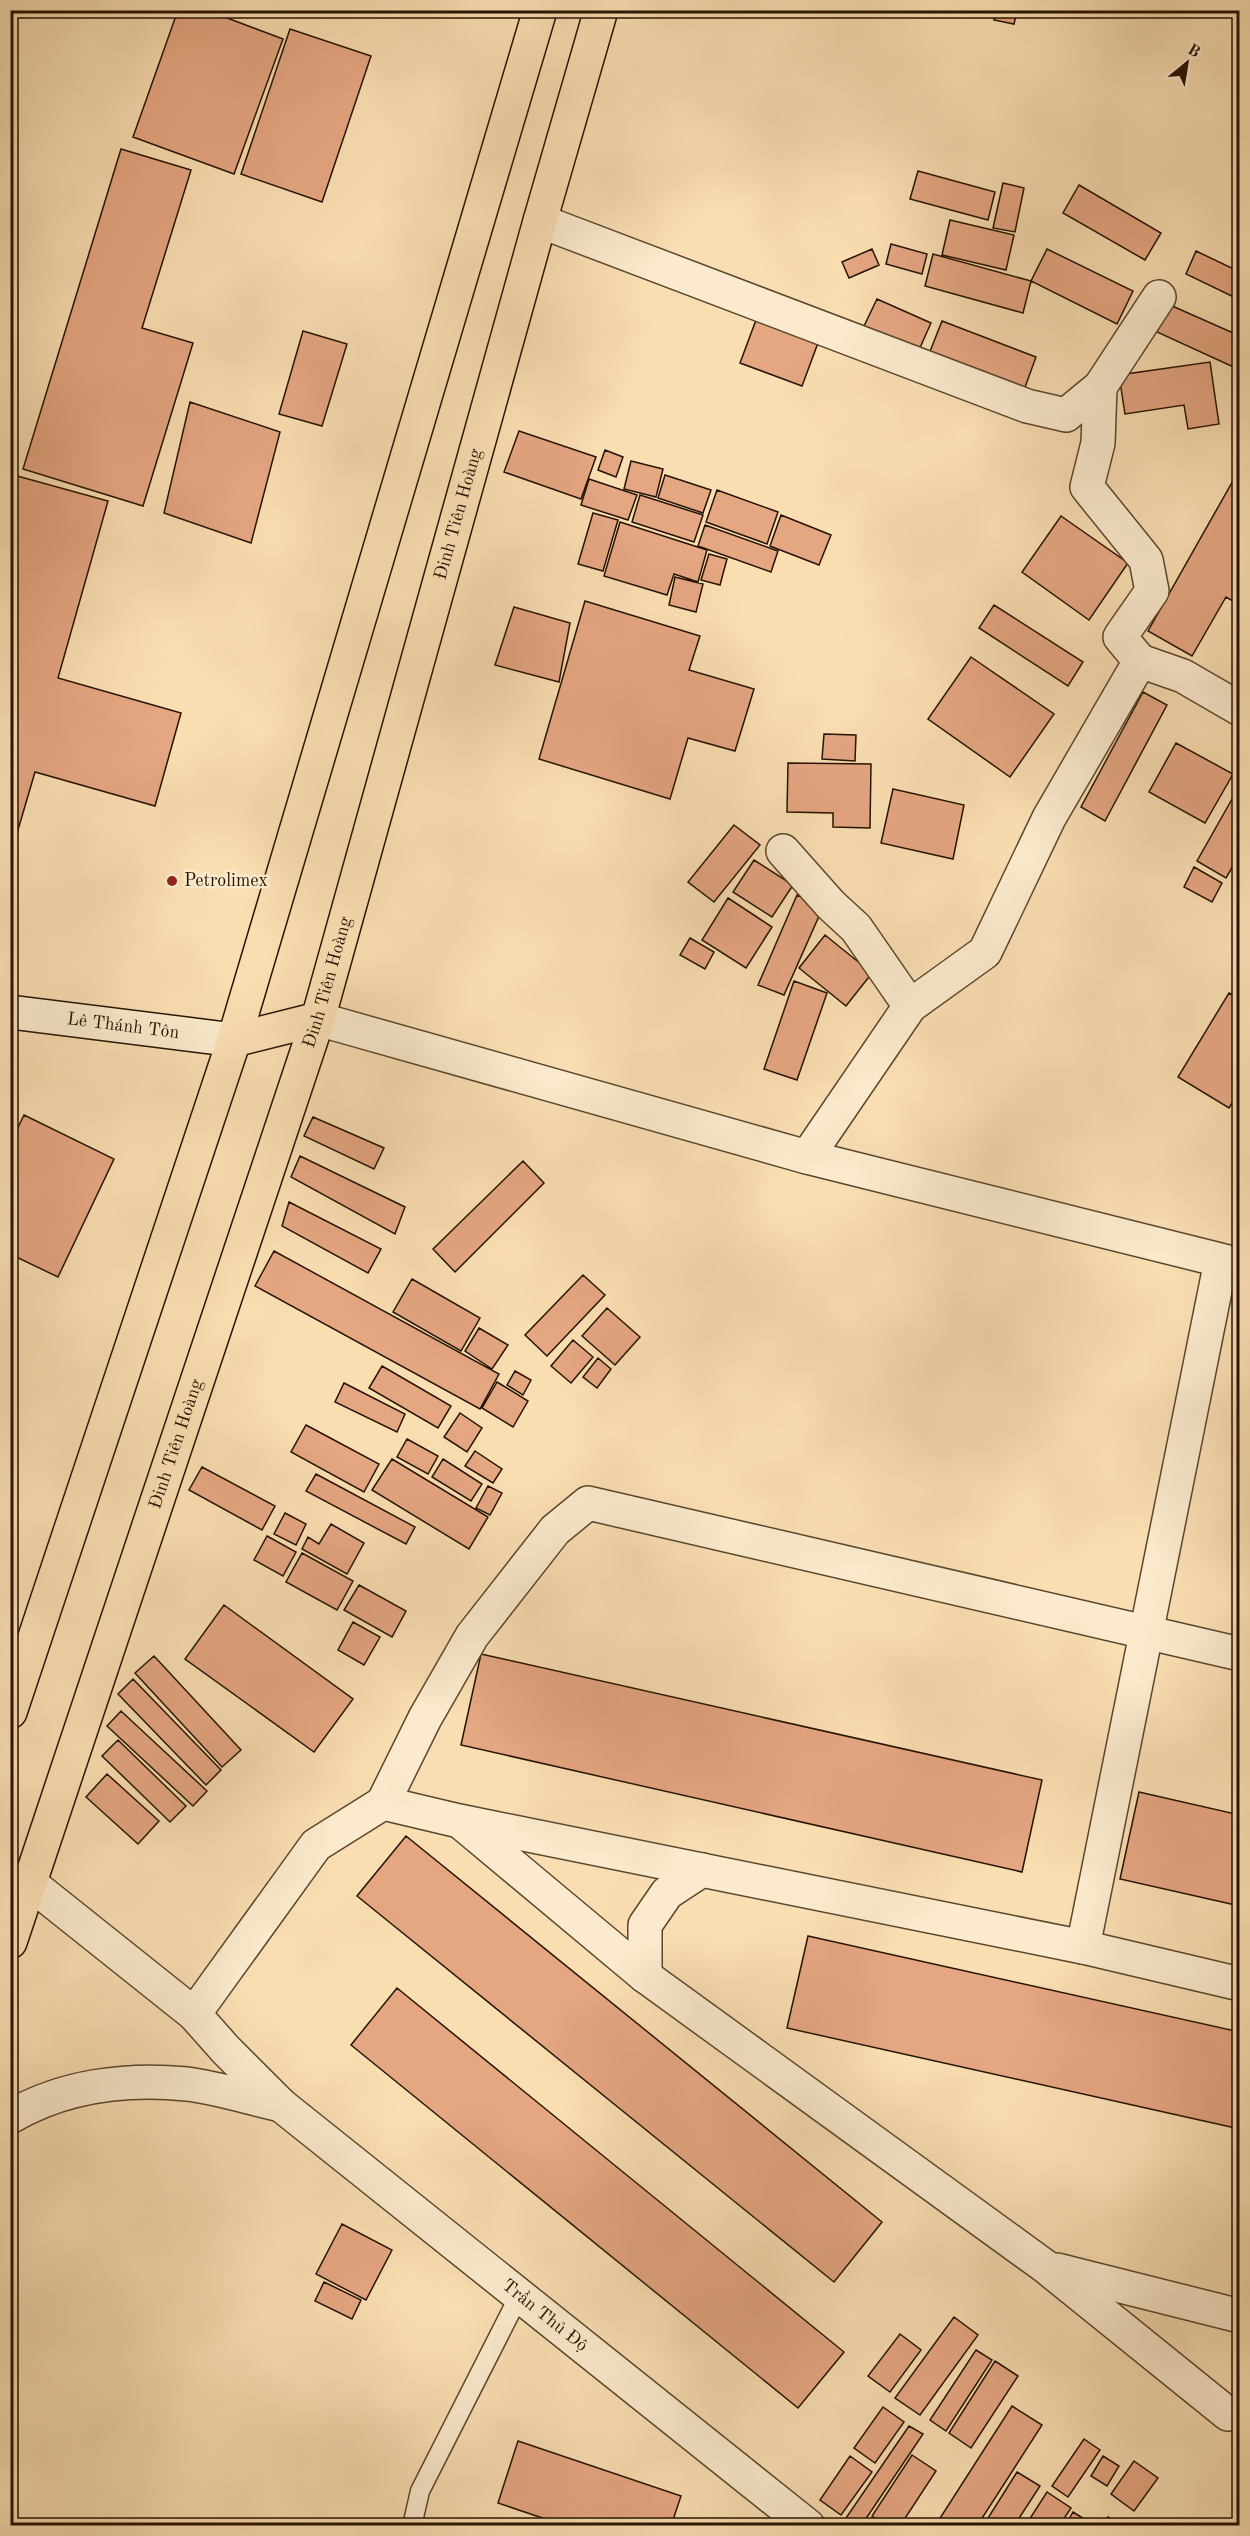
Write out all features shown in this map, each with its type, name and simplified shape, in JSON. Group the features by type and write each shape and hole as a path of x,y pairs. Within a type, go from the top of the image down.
{"highway":[{"path":"10,1712 234,1040 540,10"},
{"name":"Đinh Tiên Hoàng","path":"10,1942 318,1019 601,10"},
{"path":"234,1040 318,1019"}],"street":[{"path":"540,221 1027,406 1066,415 1100,387 1159,297"},
{"path":"1100,387 1098,443 1087,487 1146,560 1152,591 1120,637 1140,661 1183,676 1239,709"},
{"path":"807,1157 910,1006 985,952 1049,818 1140,661"},
{"path":"783,851 831,905 855,928 910,1006"},
{"name":"Lê Thánh Tôn","path":"10,1012 234,1040"},
{"path":"318,1019 807,1157 1230,1263 1145,1633 1083,1947"},
{"path":"194,2014 316,1845 383,1803 425,1718 472,1636 555,1530 588,1503 1239,1654"},
{"path":"383,1803 459,1821 1083,1947 1239,1984"},
{"path":"459,1821 645,1976 1046,2267 1228,2414"},
{"path":"645,1976 645,1924 668,1893 702,1870"},
{"name":"Trần Thủ Độ","path":"31,1884 194,2014 281,2105 808,2526"},
{"path":"10,2118 31,2105 77,2089 128,2082 188,2084 281,2105"},
{"path":"1046,2267 1239,2316"}],"lane":[{"path":"412,2526 420,2491 520,2294"}],"building":[{"path":"178,10 206,10 283,39 234,174 133,137"},
{"path":"996,10 1017,11 1014,24 994,20"},
{"path":"290,29 371,56 322,202 241,174"},
{"path":"121,149 191,170 142,328 193,343 143,506 23,469"},
{"path":"918,171 995,192 988,220 910,199"},
{"path":"1003,183 1024,188 1015,232 993,228"},
{"path":"1079,185 1161,233 1145,260 1063,213"},
{"path":"950,220 1014,235 1006,270 942,255"},
{"path":"891,244 927,254 922,274 886,264"},
{"path":"872,249 879,265 849,278 842,262"},
{"path":"1047,249 1133,291 1117,324 1031,281"},
{"path":"1196,251 1240,272 1240,300 1186,274"},
{"path":"933,254 1031,281 1023,313 925,286"},
{"path":"877,299 931,323 919,350 864,326"},
{"path":"1170,305 1240,336 1240,370 1157,332"},
{"path":"756,320 818,343 802,386 740,363"},
{"path":"942,321 1036,357 1024,390 929,354"},
{"path":"303,331 347,344 322,426 279,414"},
{"path":"1210,362 1219,424 1188,429 1184,405 1125,414 1119,375"},
{"path":"190,402 280,432 251,543 164,513"},
{"path":"519,431 596,457 581,499 504,472"},
{"path":"605,450 623,457 616,477 598,470"},
{"path":"631,461 663,469 656,497 624,489"},
{"path":"10,474 108,501 58,678 181,713 155,806 35,772 10,857"},
{"path":"665,475 711,490 703,513 658,498"},
{"path":"589,479 637,495 628,520 581,505"},
{"path":"1234,479 1240,482 1240,605 1226,597 1192,656 1148,631"},
{"path":"717,490 778,512 767,544 706,522"},
{"path":"640,495 703,515 694,542 632,522"},
{"path":"593,513 618,520 603,571 578,564"},
{"path":"781,515 831,535 819,565 770,546"},
{"path":"1061,516 1128,563 1089,620 1022,572"},
{"path":"620,522 707,550 698,582 674,574 667,595 604,576"},
{"path":"705,525 778,551 771,572 698,546"},
{"path":"709,554 727,559 720,585 701,580"},
{"path":"675,577 703,584 696,612 669,605"},
{"path":"585,601 700,636 689,670 754,689 735,751 688,738 670,799 539,759"},
{"path":"994,605 1083,662 1068,686 979,628"},
{"path":"514,607 570,623 559,682 495,665"},
{"path":"971,657 1054,714 1010,777 928,719"},
{"path":"1143,692 1167,705 1105,821 1081,807"},
{"path":"824,734 856,735 855,761 822,759"},
{"path":"1176,743 1233,774 1205,823 1149,792"},
{"path":"788,763 871,764 870,828 833,827 833,813 787,812"},
{"path":"1240,785 1240,854 1226,878 1197,861"},
{"path":"893,789 964,805 953,859 881,843"},
{"path":"734,825 760,845 714,902 688,882"},
{"path":"754,860 793,885 772,917 733,892"},
{"path":"1194,867 1222,883 1212,902 1184,887"},
{"path":"797,895 823,907 784,995 758,985"},
{"path":"728,898 772,927 746,968 702,940"},
{"path":"825,935 872,973 846,1006 799,968"},
{"path":"690,938 714,952 705,969 680,955"},
{"path":"794,981 827,993 797,1080 764,1069"},
{"path":"1229,993 1240,999 1240,1090 1229,1108 1178,1077"},
{"path":"1240,1098 1240,1110 1234,1107"},
{"path":"24,1115 114,1159 58,1277 10,1254 10,1144"},
{"path":"313,1117 384,1148 374,1169 304,1136"},
{"path":"300,1156 405,1207 395,1234 291,1177"},
{"path":"523,1161 544,1183 455,1272 433,1249"},
{"path":"289,1202 381,1249 368,1273 282,1226"},
{"path":"274,1251 499,1374 480,1409 255,1286"},
{"path":"583,1275 605,1295 547,1356 525,1335"},
{"path":"412,1279 480,1318 461,1351 393,1312"},
{"path":"607,1308 640,1337 615,1365 582,1336"},
{"path":"479,1328 508,1345 492,1369 465,1351"},
{"path":"10,1335 17,1339 10,1351"},
{"path":"573,1340 593,1357 571,1383 551,1366"},
{"path":"598,1358 611,1369 597,1388 583,1377"},
{"path":"382,1366 451,1406 438,1428 369,1388"},
{"path":"515,1371 531,1380 523,1395 507,1385"},
{"path":"497,1382 528,1401 513,1427 482,1408"},
{"path":"344,1383 405,1414 397,1432 335,1402"},
{"path":"460,1413 482,1428 467,1452 444,1437"},
{"path":"306,1425 379,1464 364,1492 291,1452"},
{"path":"407,1439 438,1456 428,1474 397,1457"},
{"path":"475,1451 502,1469 493,1483 465,1466"},
{"path":"392,1459 488,1517 469,1549 372,1490"},
{"path":"443,1459 482,1484 471,1501 432,1477"},
{"path":"202,1467 275,1506 262,1530 189,1490"},
{"path":"316,1474 415,1527 406,1544 306,1491"},
{"path":"488,1486 502,1493 490,1515 476,1508"},
{"path":"285,1513 306,1524 296,1545 274,1534"},
{"path":"331,1524 364,1543 347,1574 302,1549 308,1537 319,1544"},
{"path":"267,1536 296,1552 283,1576 254,1560"},
{"path":"302,1553 353,1581 337,1610 286,1582"},
{"path":"359,1585 406,1611 392,1637 344,1610"},
{"path":"224,1605 353,1699 314,1752 185,1659"},
{"path":"353,1622 380,1637 364,1665 338,1650"},
{"path":"481,1654 1042,1780 1022,1872 461,1745"},
{"path":"154,1656 241,1750 222,1767 135,1673"},
{"path":"133,1679 221,1770 206,1785 118,1694"},
{"path":"121,1711 207,1791 193,1806 107,1726"},
{"path":"118,1740 186,1806 170,1822 102,1756"},
{"path":"107,1774 159,1821 138,1844 86,1797"},
{"path":"1139,1792 1240,1815 1240,1906 1120,1879"},
{"path":"406,1836 882,2222 834,2282 357,1896"},
{"path":"808,1936 1240,2032 1240,2129 787,2028"},
{"path":"397,1988 844,2352 798,2408 351,2045"},
{"path":"342,2224 392,2250 366,2300 316,2274"},
{"path":"324,2282 361,2300 352,2319 315,2301"},
{"path":"954,2317 978,2335 920,2415 895,2398"},
{"path":"900,2334 921,2350 890,2392 868,2376"},
{"path":"976,2350 992,2360 946,2431 930,2420"},
{"path":"995,2361 1018,2376 971,2448 949,2433"},
{"path":"1012,2406 1042,2425 977,2526 935,2526"},
{"path":"883,2407 904,2422 875,2463 854,2448"},
{"path":"909,2426 923,2434 861,2526 858,2526 846,2518"},
{"path":"1084,2439 1100,2450 1068,2497 1052,2486"},
{"path":"518,2441 681,2496 671,2526 566,2526 498,2503"},
{"path":"912,2455 936,2471 900,2526 886,2526 872,2516"},
{"path":"850,2456 872,2472 841,2515 820,2500"},
{"path":"1103,2456 1119,2466 1107,2486 1091,2476"},
{"path":"1134,2461 1158,2478 1134,2511 1111,2494"},
{"path":"1017,2472 1040,2486 1014,2526 983,2526"},
{"path":"1047,2492 1071,2508 1059,2526 1038,2526 1029,2520"},
{"path":"1073,2512 1089,2522 1087,2526 1065,2526"},
{"path":"1108,2517 1123,2526 1103,2526"},
{"path":"510,2519 525,2526 508,2526"}],"place":[{"name":"Petrolimex","path":"172,881"}]}
